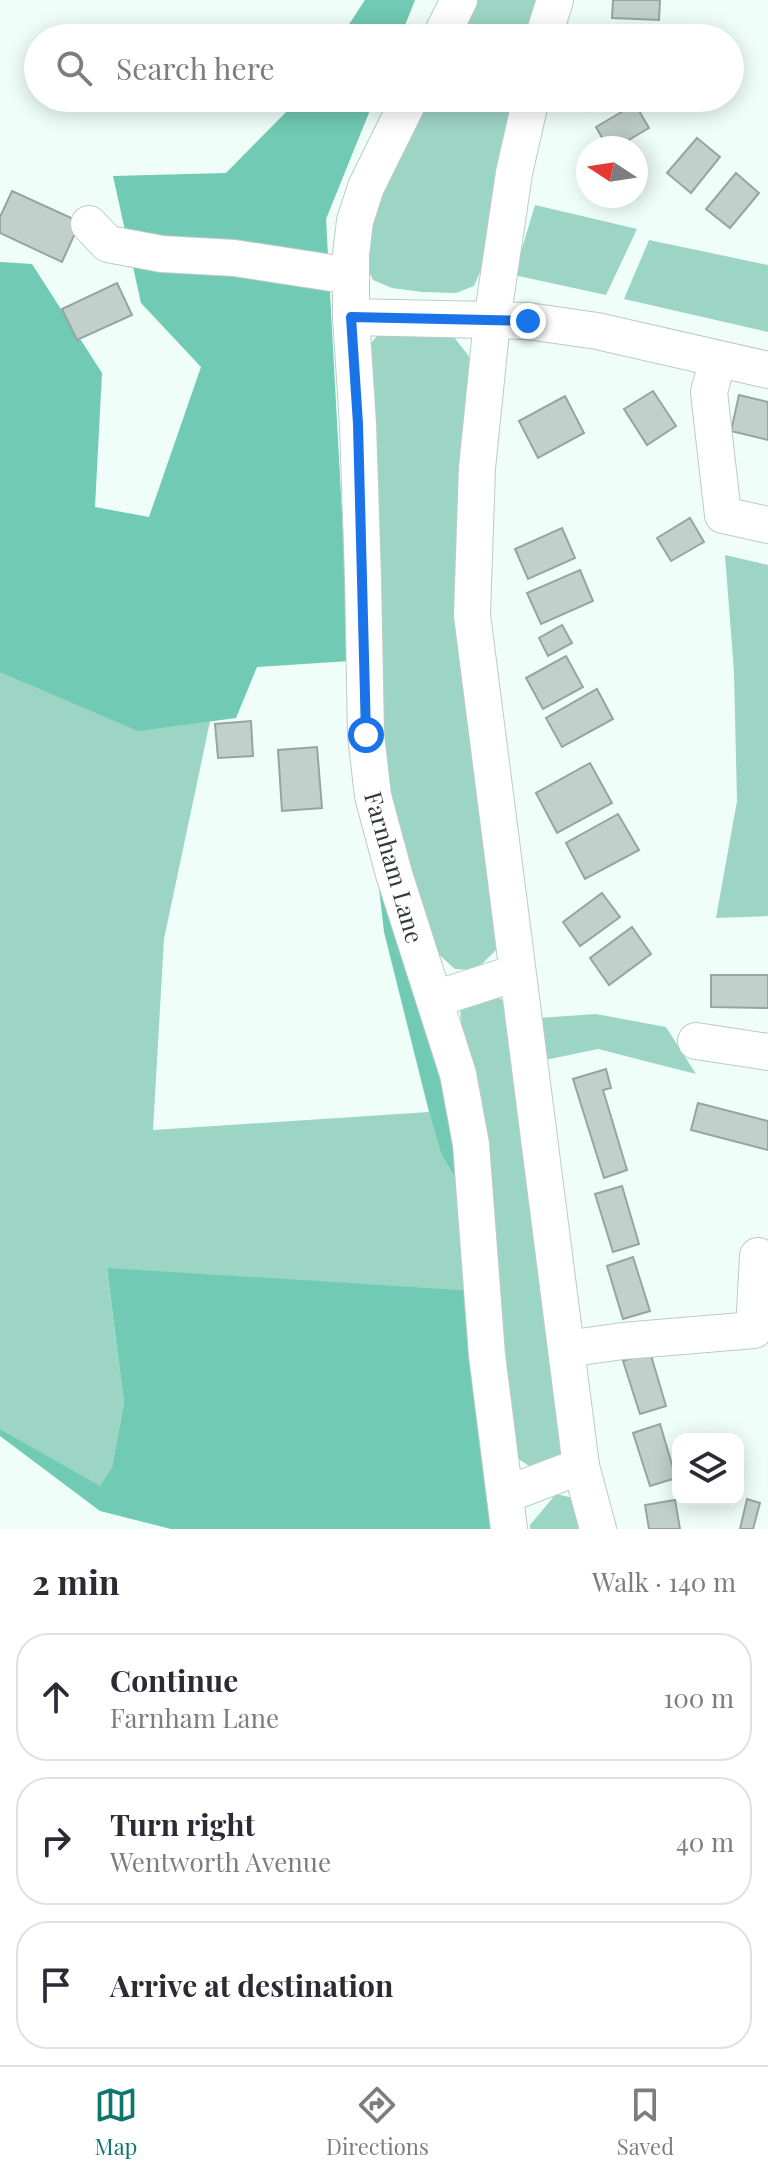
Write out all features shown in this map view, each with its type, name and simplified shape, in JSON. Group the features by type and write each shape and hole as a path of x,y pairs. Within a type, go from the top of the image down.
{"street":[{"path":"447,24 459,0"},
{"path":"547,24 555,0"},
{"name":"Farnham Lane","path":"403,112 366,187 355,221 351,276 359,440 366,735 373,796 394,874 458,1074 471,1144 487,1355 507,1512 581,1466"},
{"path":"528,112 514,173 492,321 477,468 472,615 581,1466 598,1529"},
{"path":"89,224 108,244 162,254 234,258 351,276"},
{"path":"351,317 528,321 597,331 768,370"},
{"path":"718,359 709,392 723,515 768,525"},
{"path":"435,999 516,973"},
{"path":"696,1041 768,1052"},
{"path":"566,1349 754,1330 758,1256"}],"green space":[{"path":"365,0 415,0 406,24 349,24"},
{"path":"469,0 540,0 534,24 456,24"},
{"path":"286,112 369,112 326,219 350,661 257,667 236,718 138,731 0,672 0,262 32,264 102,373 95,507 149,517 201,367 141,303 113,176 226,173"},
{"path":"409,112 512,112 481,270 474,286 456,293 422,292 392,288 373,280 362,258 380,174"},
{"path":"535,205 637,229 606,295 514,275"},
{"path":"649,240 768,265 768,332 624,299"},
{"path":"395,326 453,336 468,355 475,373 499,947 476,970 455,969 436,952 383,783 365,350 377,336"},
{"path":"725,555 768,565 768,916 716,918 737,801 734,672"},
{"path":"0,662 212,712 164,939 153,1130 429,1112 441,1154 470,1203 479,1291 107,1269 124,1403 112,1467 100,1487 0,1429"},
{"path":"371,818 403,918 470,1203 441,1154 429,1112 384,932"},
{"path":"487,992 505,1001 563,1460 538,1472 511,1454 462,1034 460,1007"},
{"path":"596,1014 666,1027 696,1074 598,1049 545,1060 538,1018"},
{"path":"107,1268 479,1291 502,1529 171,1529 100,1511 0,1436 0,1429 100,1486 112,1467 124,1403"},
{"path":"556,1494 582,1500 590,1529 530,1529"}],"building":[{"path":"613,0 660,0 659,20 612,18"},
{"path":"621,112 640,112 649,128 635,136 601,136 596,127"},
{"path":"697,138 720,157 691,193 667,173"},
{"path":"736,173 759,193 730,228 706,209"},
{"path":"12,191 80,222 62,262 0,233 0,217"},
{"path":"117,283 132,315 77,340 62,309"},
{"path":"653,391 676,426 647,445 624,409"},
{"path":"739,395 768,402 768,440 731,431"},
{"path":"565,396 584,433 538,458 519,421"},
{"path":"690,518 704,542 671,561 657,538"},
{"path":"562,528 575,558 528,579 515,549"},
{"path":"580,570 593,601 541,624 527,593"},
{"path":"562,625 572,643 548,656 539,638"},
{"path":"566,656 583,687 543,709 526,678"},
{"path":"597,689 613,719 562,747 546,718"},
{"path":"251,721 253,756 218,758 215,724"},
{"path":"317,747 322,808 282,811 278,750"},
{"path":"590,763 612,803 557,833 536,793"},
{"path":"618,814 639,850 585,879 566,843"},
{"path":"602,893 620,917 580,946 563,922"},
{"path":"632,927 651,954 609,985 590,958"},
{"path":"711,975 768,975 768,1008 711,1007"},
{"path":"606,1069 611,1088 603,1090 627,1170 604,1178 573,1079"},
{"path":"698,1103 768,1121 768,1150 691,1130"},
{"path":"622,1186 639,1244 613,1252 595,1194"},
{"path":"633,1257 650,1311 623,1319 607,1266"},
{"path":"650,1352 666,1406 640,1414 623,1361"},
{"path":"660,1424 672,1464 672,1479 650,1486 633,1433"},
{"path":"747,1499 760,1503 753,1529 740,1529"},
{"path":"672,1500 672,1505 676,1505 680,1529 649,1529 645,1505"}],"route":[{"path":"366,735 358,424 351,317 528,321"}]}
